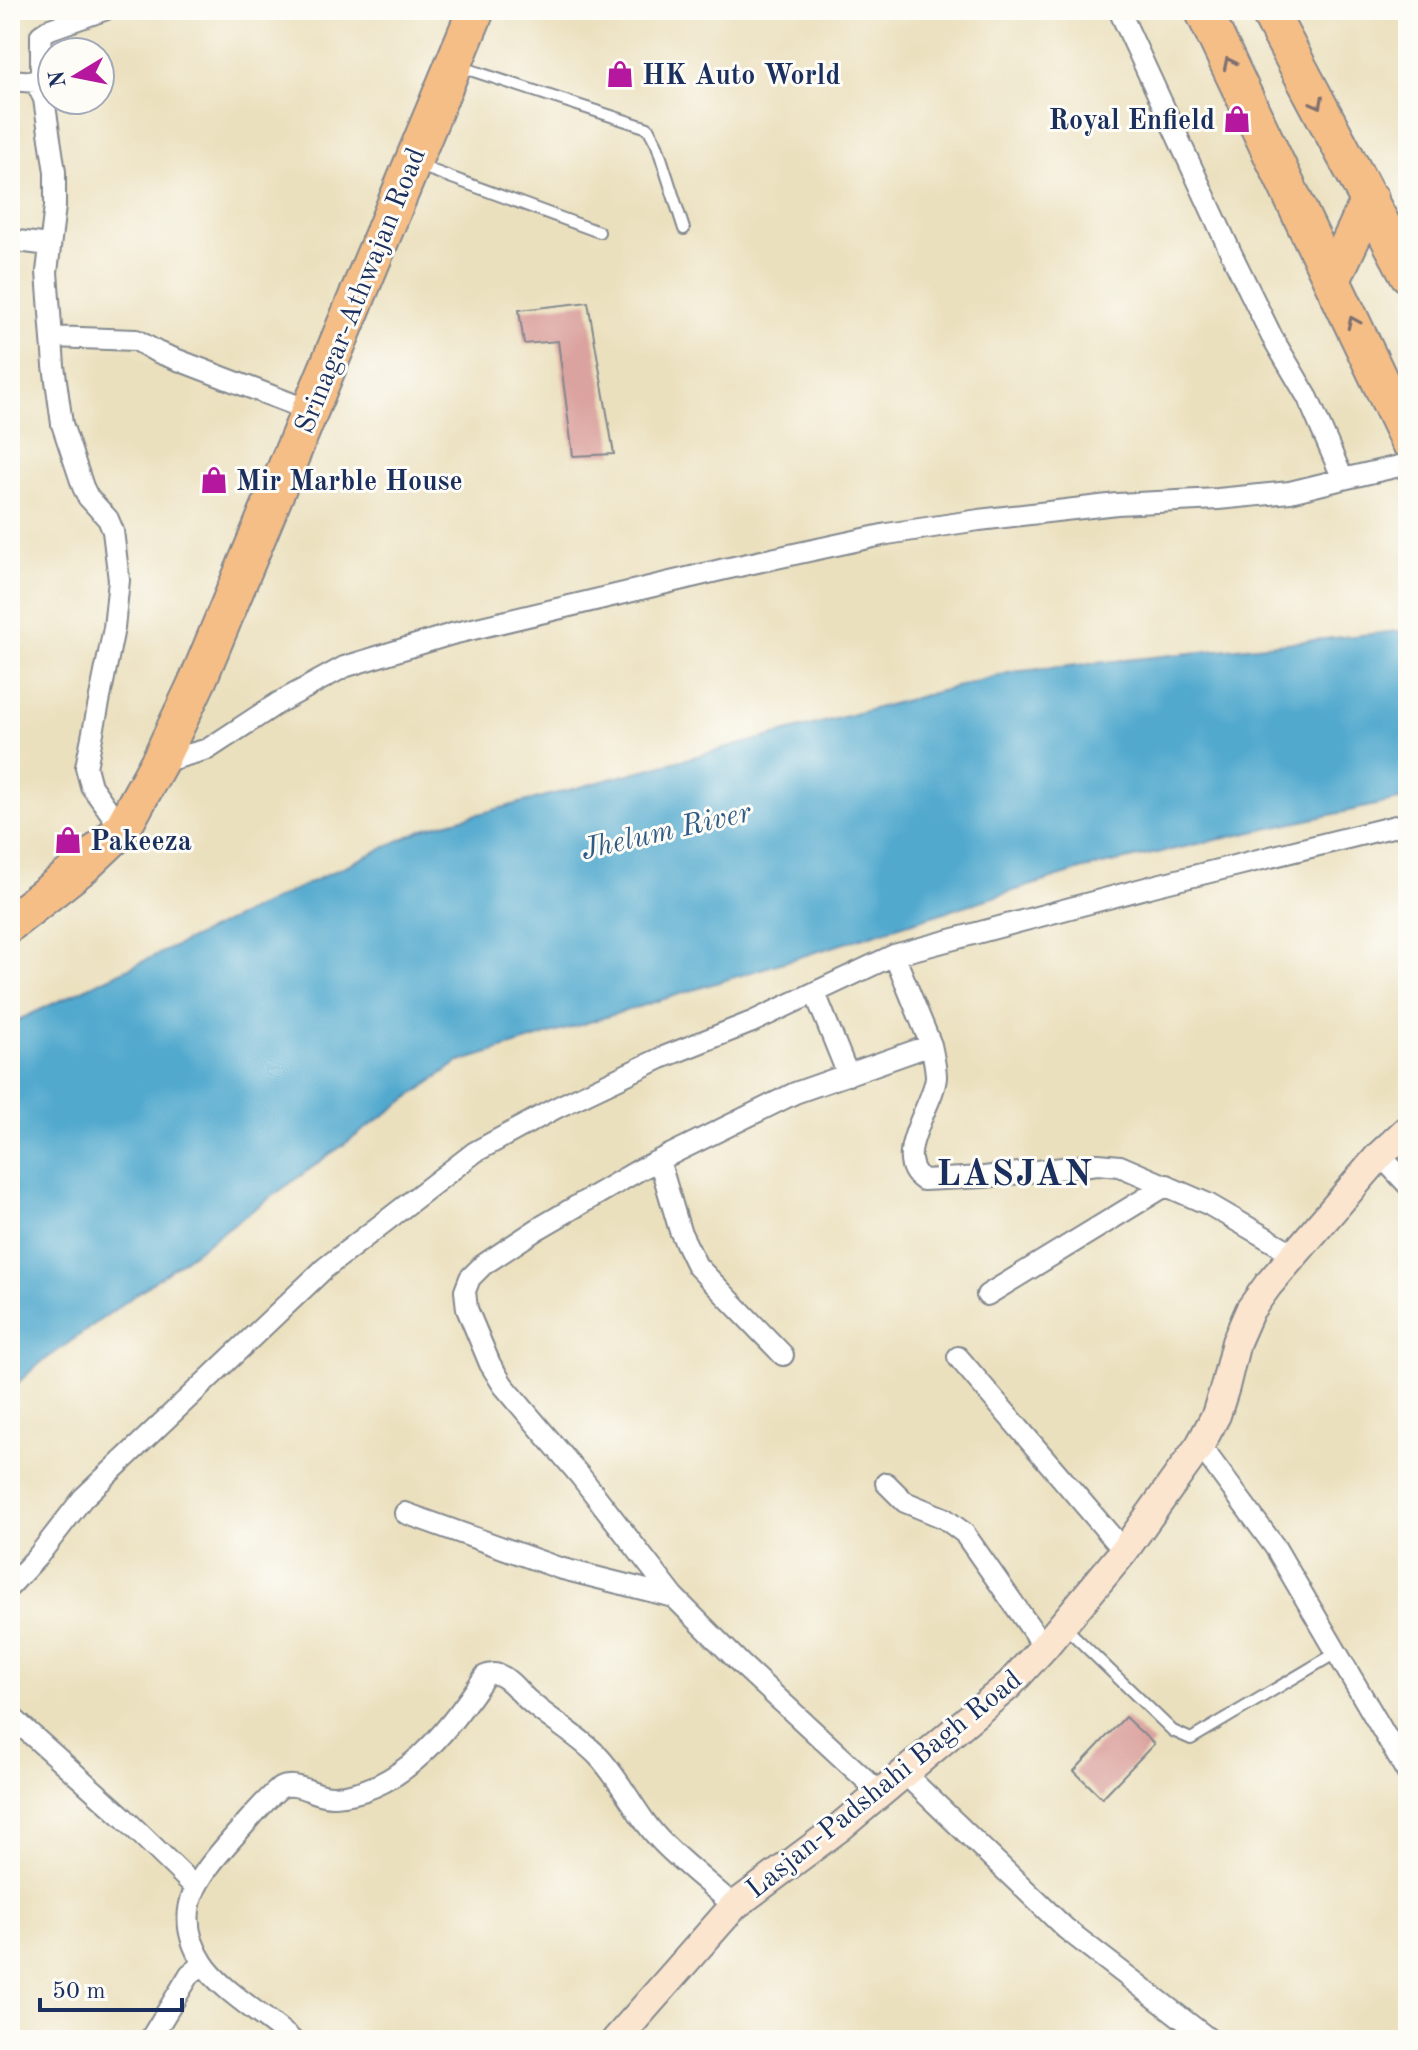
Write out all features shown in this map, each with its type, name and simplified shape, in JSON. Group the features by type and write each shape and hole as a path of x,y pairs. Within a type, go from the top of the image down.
{"highway":[{"name":"Srinagar-Athwajan Road","path":"10,923 84,865 122,829 161,758 198,680 476,10"},
{"path":"1203,10 1408,440"},
{"path":"1268,10 1408,274"},
{"path":"1333,278 1370,199"}],"street":[{"path":"41,36 50,29 104,10"},
{"path":"1119,10 1226,242 1272,337 1308,398 1343,479"},
{"path":"10,80 36,82"},
{"path":"46,116 55,172 55,206 47,272 62,424 78,476 88,497 108,519 115,542 118,602 86,767 91,786 122,829"},
{"path":"10,240 49,245"},
{"path":"52,337 136,340 157,352 311,411"},
{"path":"161,758 173,759 208,749 278,703 344,667 452,634 725,569 887,534 1117,504 1290,492 1408,464"},
{"path":"10,1586 83,1498 314,1279 475,1152 556,1108 661,1058 752,1022 894,955 1408,823"},
{"path":"894,955 931,1045 936,1076 911,1152 915,1171 923,1180 984,1177 1098,1164 1120,1166 1208,1204 1294,1254"},
{"path":"815,993 848,1075"},
{"path":"880,1793 674,1597 581,1477 503,1385 490,1364 467,1309 465,1291 470,1278 483,1265 551,1221 659,1160 771,1103 931,1045"},
{"name":"Lasjan-Padshahi Bagh Road","path":"616,2040 734,1906 840,1827 1009,1685 1044,1647 1124,1551 1200,1445 1216,1415 1236,1342 1250,1310 1380,1155 1408,1129"},
{"path":"1380,1155 1408,1185"},
{"path":"659,1160 680,1231 697,1266 783,1355"},
{"path":"987,1295 1167,1185"},
{"path":"958,1357 1124,1551"},
{"path":"1200,1445 1275,1547 1408,1774"},
{"path":"886,1483 905,1502 944,1518 964,1533 1044,1647"},
{"path":"405,1513 559,1568 674,1597"},
{"path":"292,2040 203,1964 191,1933 188,1914 191,1894 222,1850 280,1788 296,1785 311,1792 335,1796 386,1779 413,1763 427,1750 464,1707 485,1676 494,1672 501,1674 534,1706 596,1755 623,1786 648,1827 664,1845 734,1906"},
{"path":"14,1719 120,1814 195,1887"},
{"path":"904,1773 1066,1929 1210,2040"},
{"path":"151,2038 190,1974 203,1964"}],"lane":[{"path":"453,65 648,128 653,133 684,229"},
{"path":"412,163 599,232"},
{"path":"1061,1624 1184,1739 1197,1737 1336,1653"}],"water":[{"name":"Jhelum River","path":"1408,630 1408,798 1084,869 457,1063 35,1367 10,1390 10,1024 426,828 1012,672"}],"building":[{"path":"588,302 614,454 573,456 558,341 524,344 519,310"},
{"path":"1125,1717 1154,1744 1102,1798 1074,1771"}],"place":[{"name":"HK Auto World","path":"620,74"},
{"name":"Royal Enfield","path":"1237,119"},
{"name":"Mir Marble House","path":"214,480"},
{"name":"Pakeeza","path":"68,840"}],"district":[{"name":"LASJAN","path":"1015,1172"}]}
